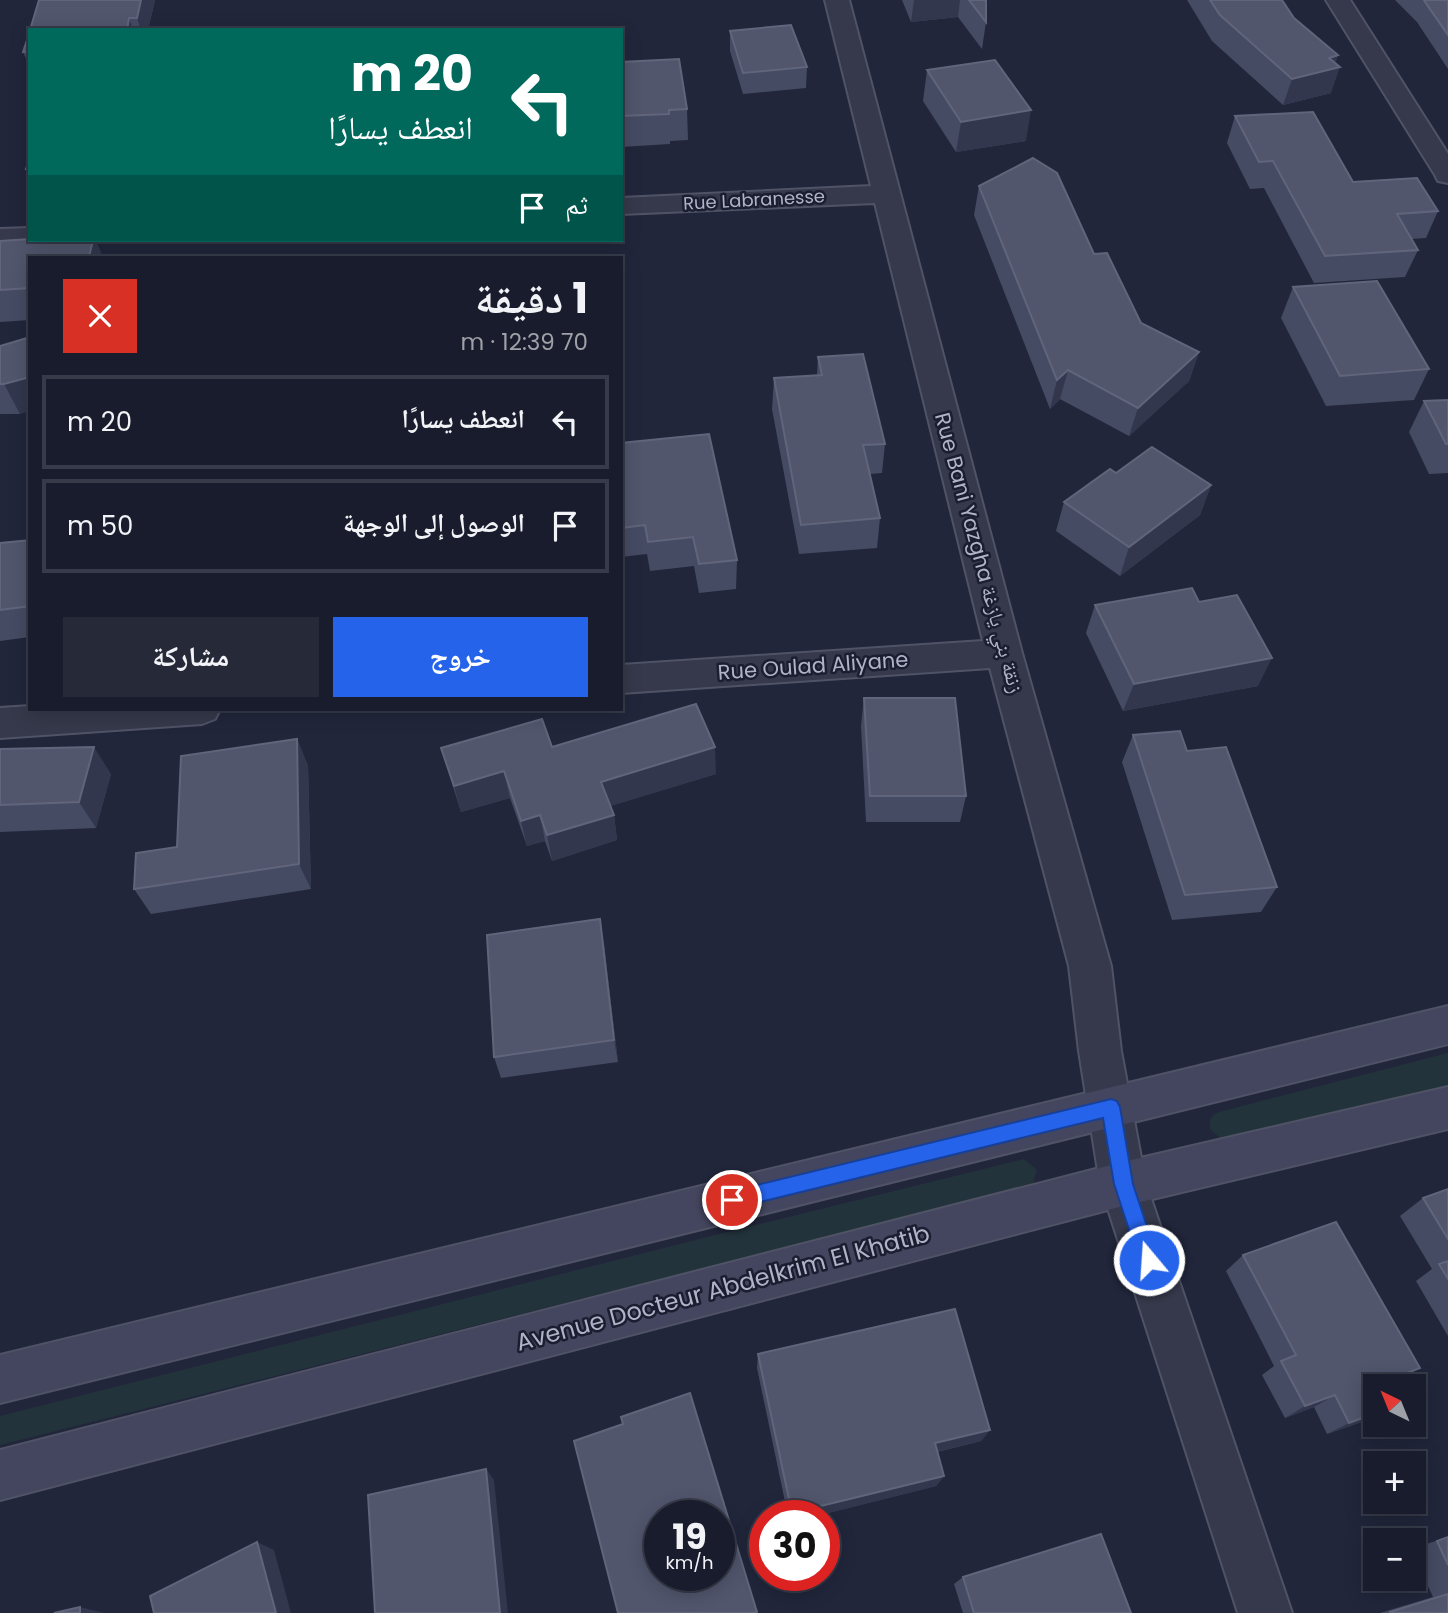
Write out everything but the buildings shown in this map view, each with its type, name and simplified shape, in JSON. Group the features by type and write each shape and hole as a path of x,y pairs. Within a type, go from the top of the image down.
{"main road":[{"path":"0,1379 1448,1026"},
{"name":"Avenue Docteur Abdelkrim El Khatib","path":"0,1475 1124,1184 1448,1108"}],"street":[{"name":"Rue Bani Yazgha زنقة بني يازغة","path":"837,0 1004,653 1090,966 1100,1051 1124,1184 1265,1613"},
{"path":"1338,0 1448,175"},
{"name":"Rue Labranesse","path":"623,206 886,194"},
{"path":"0,237 28,236"},
{"name":"Rue Oulad Aliyane","path":"623,679 1004,653"},
{"path":"0,723 173,711"}],"shaded area":[{"path":"1448,1053 1448,1085 1229,1141 1222,1140 1210,1129 1211,1119 1219,1112"},
{"path":"1024,1159 1037,1170 1033,1183 1026,1187 0,1445 0,1416"}],"route":[{"path":"732,1200 1111,1107 1124,1184 1149,1260"}]}
